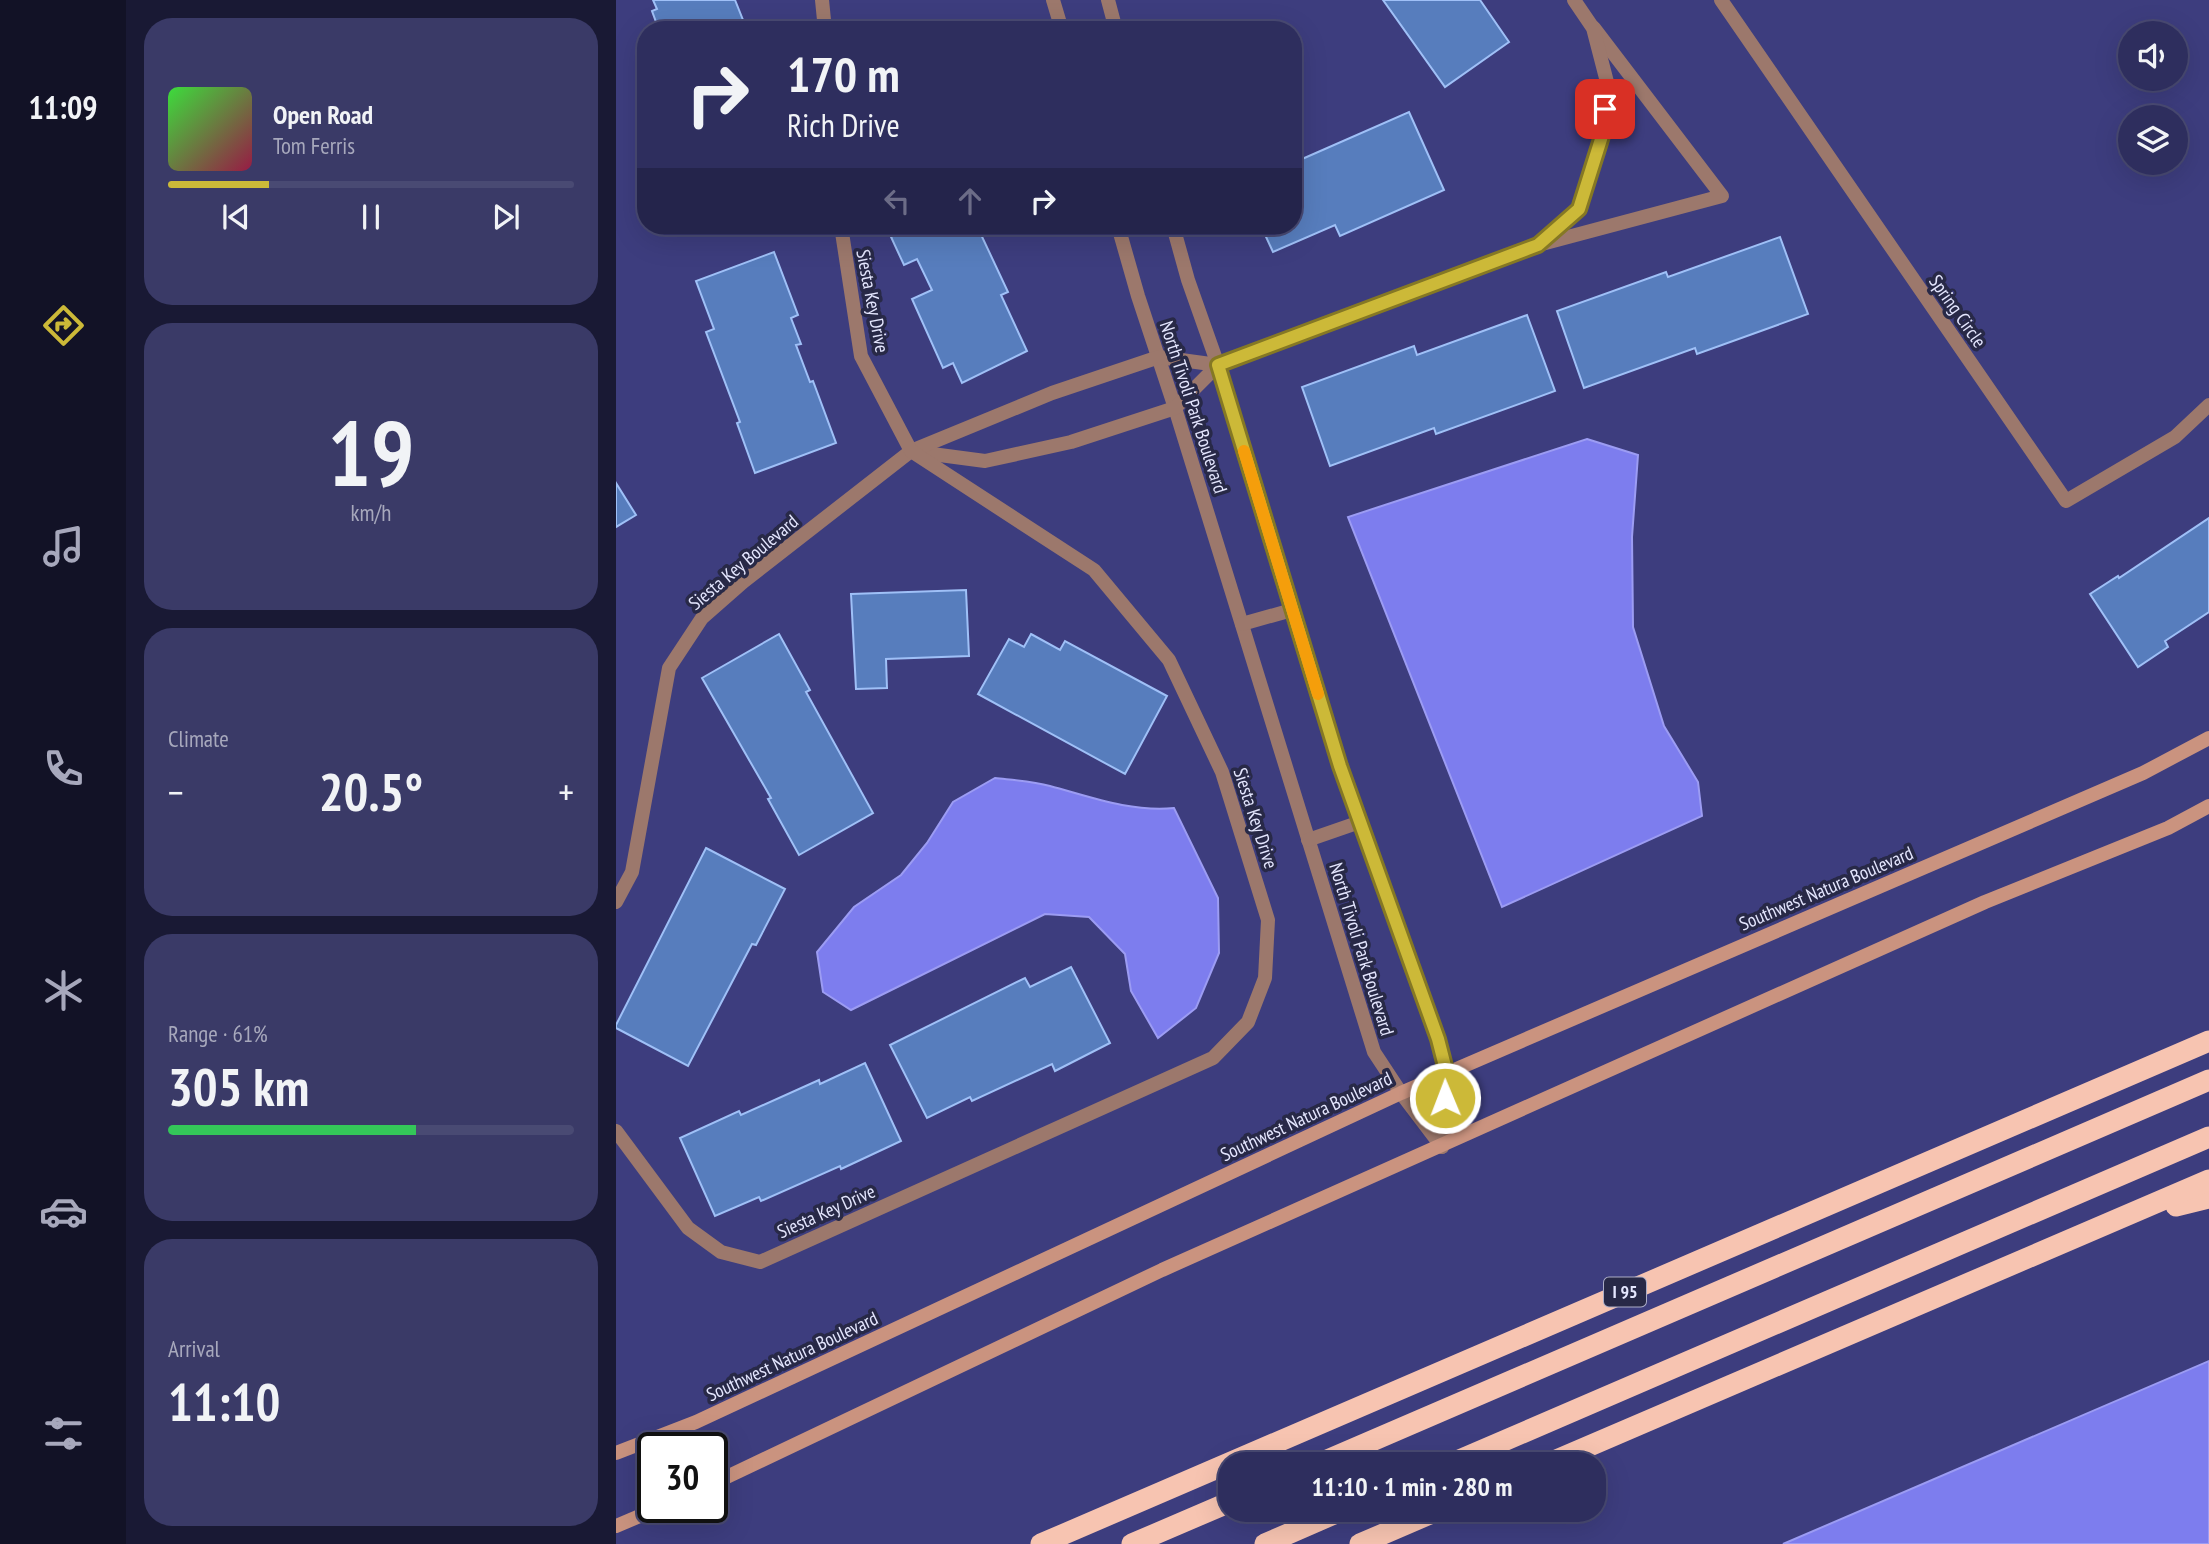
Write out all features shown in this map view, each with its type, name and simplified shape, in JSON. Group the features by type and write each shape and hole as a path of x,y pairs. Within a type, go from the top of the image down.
{"highway":[{"name":"I 95","path":"1041,1544 2209,1041"},
{"path":"1346,1452 2209,1080"},
{"path":"1478,1452 2209,1137"},
{"path":"1575,1452 2209,1180"},
{"path":"2116,1220 2209,1198"},
{"path":"1132,1544 1218,1507"},
{"path":"1265,1544 1315,1522"},
{"path":"1360,1544 1411,1522"}],"street":[{"path":"822,0 824,21"},
{"path":"1053,0 1059,21"},
{"path":"1108,0 1114,21"},
{"path":"911,451 985,461 1070,442 1175,408 1218,365 1538,245 1722,196 1574,0"},
{"name":"Spring Circle","path":"1721,0 2066,501 2175,437 2209,405"},
{"path":"1538,245 1579,209 1602,136 1607,82 1593,28"},
{"name":"Siesta Key Drive","path":"616,1131 688,1228 721,1252 760,1262 1213,1058 1248,1021 1265,978 1268,920 1222,772 1169,660 1094,570 911,451 861,356 842,235"},
{"name":"North Tivoli Park Boulevard","path":"1121,235 1376,1057 1442,1147"},
{"name":"North Tivoli Park Boulevard","path":"1176,235 1188,280 1218,365 1340,766 1438,1039 1447,1074 1442,1147"},
{"path":"1159,357 1218,365"},
{"name":"Siesta Key Boulevard","path":"616,902 632,872 669,667 702,618 743,582 911,451 1052,393 1159,357"},
{"path":"1242,624 1293,610"},
{"name":"Southwest Natura Boulevard","path":"616,1453 696,1422 1401,1093 2143,773 2209,738"},
{"path":"728,1476 1162,1270 1985,902 2168,828 2209,806"},
{"path":"1308,840 1360,822"},
{"path":"616,1526 637,1517"}],"shaded area":[{"path":"1587,439 1638,455 1632,537 1633,627 1664,726 1698,782 1702,816 1502,907 1348,517"},
{"path":"995,778 1043,784 1126,806 1174,808 1218,898 1219,953 1196,1008 1158,1038 1131,991 1125,954 1089,917 1045,914 851,1010 823,992 817,952 854,907 901,875 927,843 953,802"},
{"path":"2209,1361 2209,1544 1783,1544"}],"building":[{"path":"653,0 735,0 743,21 656,21 652,11 657,9"},
{"path":"1383,0 1480,0 1509,42 1445,87"},
{"path":"1409,112 1444,190 1340,236 1335,225 1273,252 1265,235 1302,235 1302,159"},
{"path":"981,235 1008,292 1001,295 1027,351 962,383 953,363 943,368 912,299 932,290 917,259 904,265 891,237"},
{"path":"1780,237 1808,314 1697,354 1695,348 1584,388 1557,311 1666,272 1668,277"},
{"path":"774,252 798,315 791,318 801,344 796,345 810,382 813,381 836,443 755,473 737,423 740,422 706,332 714,329 696,281"},
{"path":"1527,315 1555,391 1436,434 1434,428 1330,466 1302,387 1414,346 1417,355"},
{"path":"616,483 636,515 616,527"},
{"path":"2209,518 2209,612 2165,641 2168,647 2138,667 2090,594 2118,576 2119,578"},
{"path":"966,590 969,656 886,659 887,688 856,689 851,594"},
{"path":"779,634 810,690 806,692 873,813 799,855 768,799 771,798 702,678"},
{"path":"1031,634 1060,650 1065,641 1167,696 1125,774 978,694 1009,639 1024,647"},
{"path":"706,848 785,889 756,945 752,944 688,1066 616,1028 616,1025"},
{"path":"1071,967 1110,1043 1055,1071 1052,1064 972,1101 970,1097 927,1118 890,1045 1025,978 1030,987"},
{"path":"865,1063 901,1141 841,1169 840,1166 761,1201 759,1197 715,1216 680,1138 739,1111 741,1115 819,1080 820,1084"}],"slow traffic":[{"path":"1244,451 1318,694"}],"route":[{"path":"1445,1098 1447,1074 1438,1039 1340,766 1218,365 1538,245 1579,209 1602,136 1605,109"}]}
